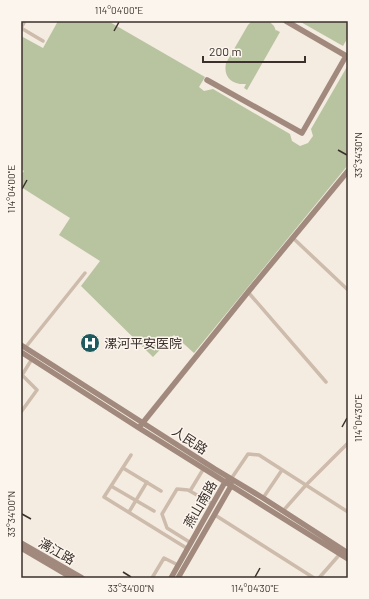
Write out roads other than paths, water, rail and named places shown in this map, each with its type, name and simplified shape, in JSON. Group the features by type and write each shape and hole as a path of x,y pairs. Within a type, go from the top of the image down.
{"main road":[{"path":"207,80 302,133 347,56 286,21"},
{"path":"139,428 248,292 348,171"},
{"name":"人民路","path":"22,348 32,359 139,428 345,551"},
{"name":"人民路","path":"22,348 143,422 229,483 263,498 345,551 348,559"},
{"name":"燕山南路","path":"171,578 213,504 229,483"},
{"name":"燕山南路","path":"178,578 215,515 229,483"},
{"name":"漓江路","path":"21,543 82,578"},
{"name":"漓江路","path":"21,548 72,578"},
{"path":"179,564 186,565"}],"street":[{"path":"25,21 21,28 43,41"},
{"path":"293,238 348,290"},
{"path":"22,348 85,273"},
{"path":"248,292 326,382"},
{"path":"21,412 37,390 22,375 32,359"},
{"path":"283,512 306,485 348,443"},
{"path":"229,483 248,454 259,455 348,512"},
{"path":"131,455 104,497 188,549"},
{"path":"123,468 162,491"},
{"path":"190,491 204,468"},
{"path":"263,498 282,470"},
{"path":"129,512 147,482"},
{"path":"111,486 154,511"},
{"path":"191,543 167,528 162,514 177,489 188,490 213,504"},
{"path":"215,515 314,578"},
{"path":"319,578 345,551"},
{"path":"152,578 164,558 179,564"}],"place":[{"name":"漯河平安医院","path":"90,343"}]}
